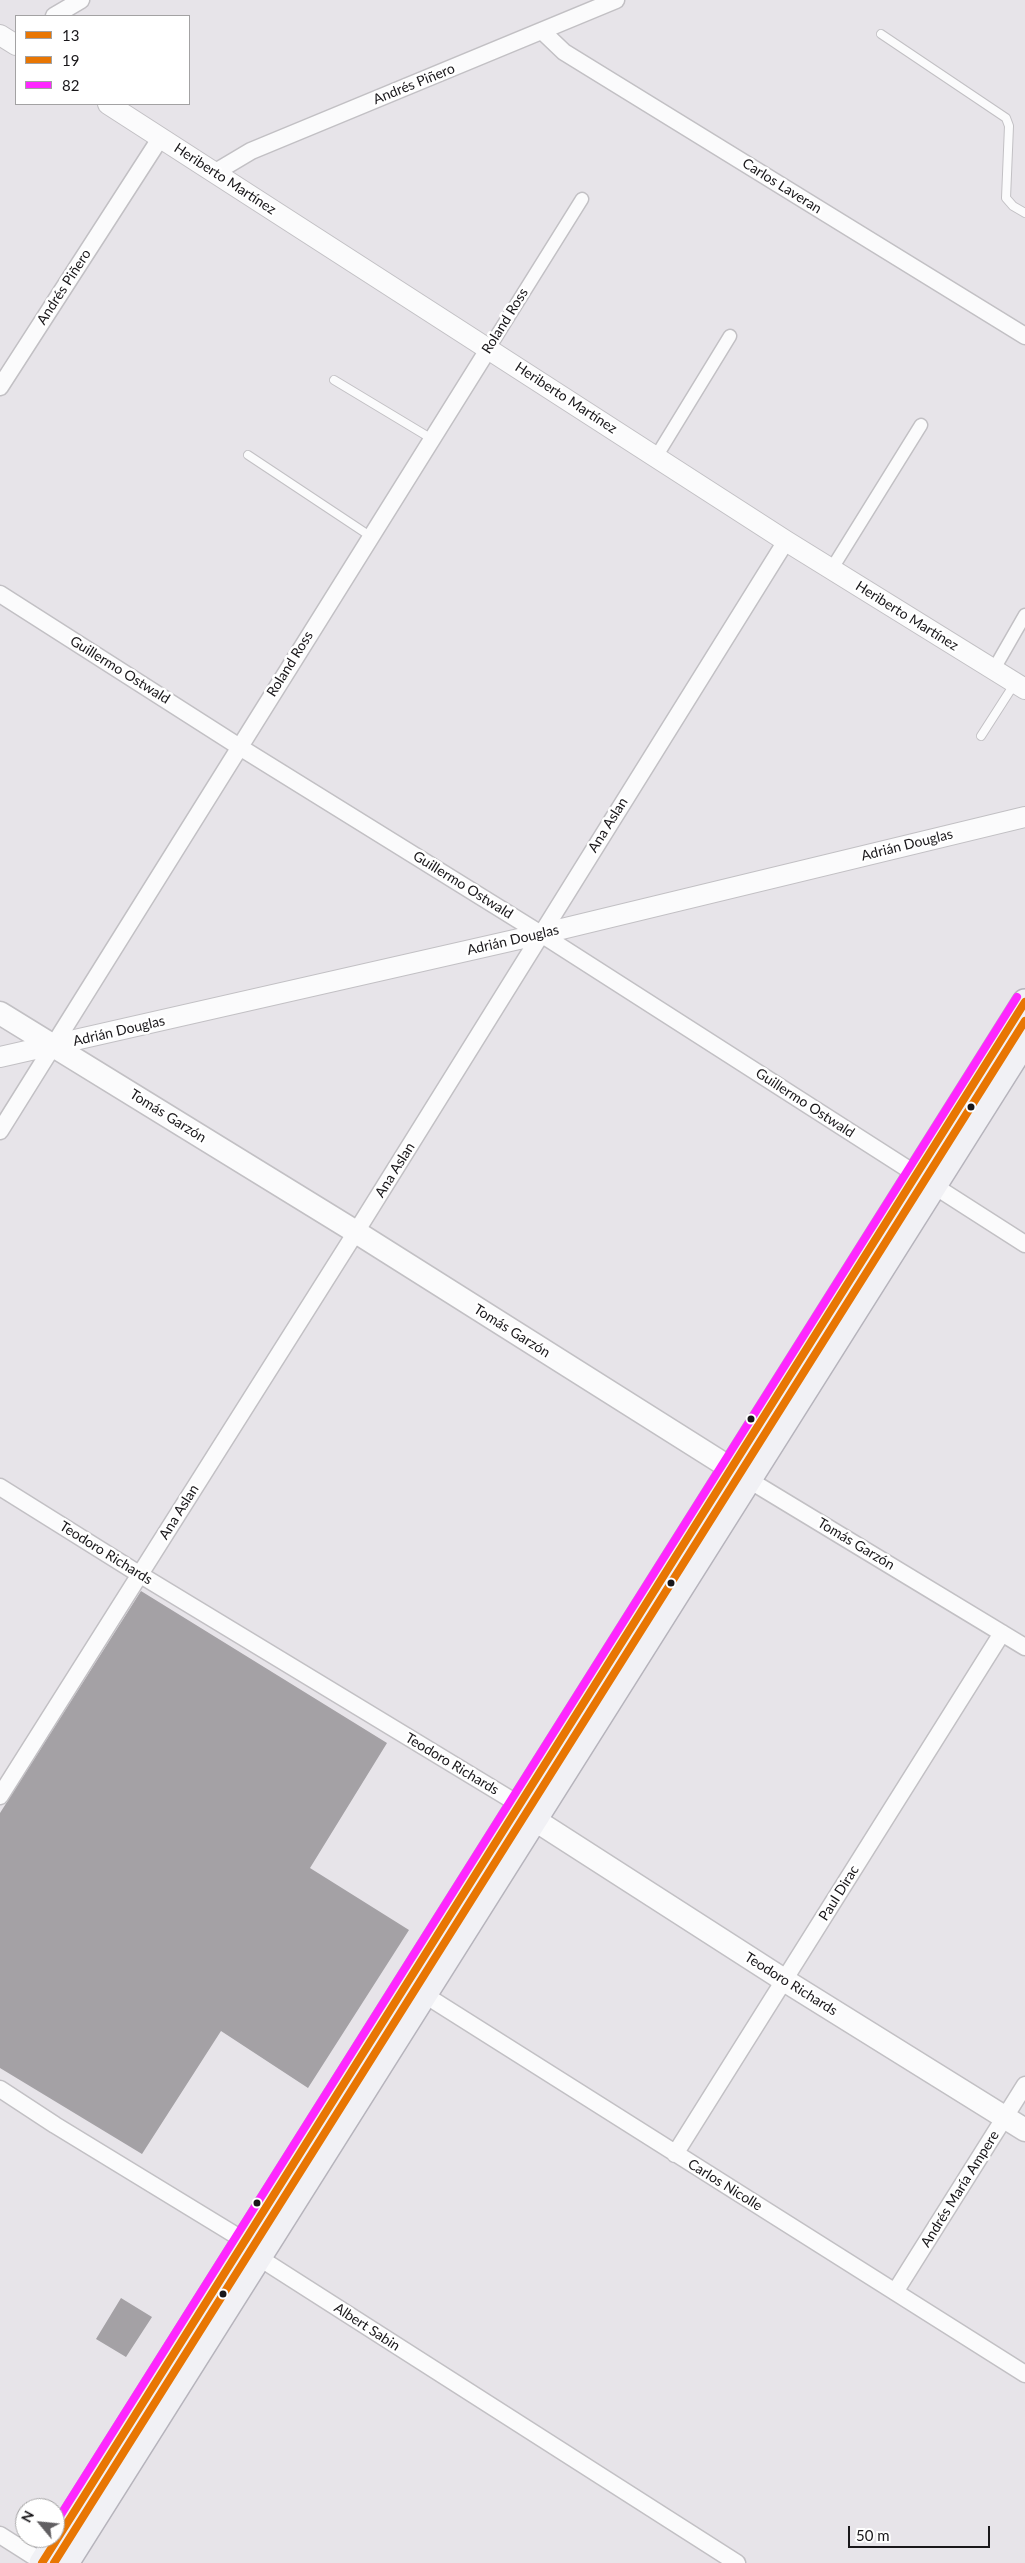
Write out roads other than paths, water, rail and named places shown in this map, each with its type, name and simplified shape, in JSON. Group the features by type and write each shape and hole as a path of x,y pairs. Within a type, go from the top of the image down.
{"main road":[{"path":"66,2563 252,2249 924,1180 1025,1002"},
{"name":"Tomás Garzón","path":"0,1012 356,1232 740,1474"},
{"path":"924,1180 1025,1041"},
{"path":"43,2563 252,2249 425,1995 527,1813"},
{"name":"Teodoro Richards","path":"527,1813 784,1980 1025,2130"}],"street":[{"path":"56,15 81,0"},
{"name":"Andrés Piñero","path":"214,174 251,151 616,0"},
{"name":"Carlos Laveran","path":"542,31 564,52 1025,336"},
{"name":"Heriberto Martínez","path":"110,105 831,570 1020,686"},
{"name":"Andrés Piñero","path":"0,387 161,137"},
{"name":"Roland Ross","path":"0,1131 238,746 582,199"},
{"path":"656,457 730,336"},
{"path":"831,570 921,425"},
{"name":"Ana Aslan","path":"0,1796 356,1232 786,541"},
{"name":"Guillermo Ostwald","path":"0,594 238,746 541,934 1025,1244"},
{"path":"994,669 1025,615"},
{"name":"Adrián Douglas","path":"0,1057 541,934 1025,817"},
{"name":"Tomás Garzón","path":"740,1474 1025,1647"},
{"name":"Teodoro Richards","path":"0,1487 527,1813"},
{"name":"Paul Dirac","path":"675,2154 1002,1633"},
{"name":"Carlos Nicolle","path":"425,1995 1025,2374"},
{"name":"Andrés María Ampere","path":"895,2292 1025,2086"},
{"name":"Albert Sabin","path":"0,2089 252,2249 737,2563"},
{"path":"0,2535 43,2563"}],"lane":[{"path":"881,34 1006,118 1009,126 1006,198 1013,206 1025,213"},
{"path":"334,380 432,439"},
{"path":"248,455 370,536"},
{"path":"981,736 1020,686"}]}
